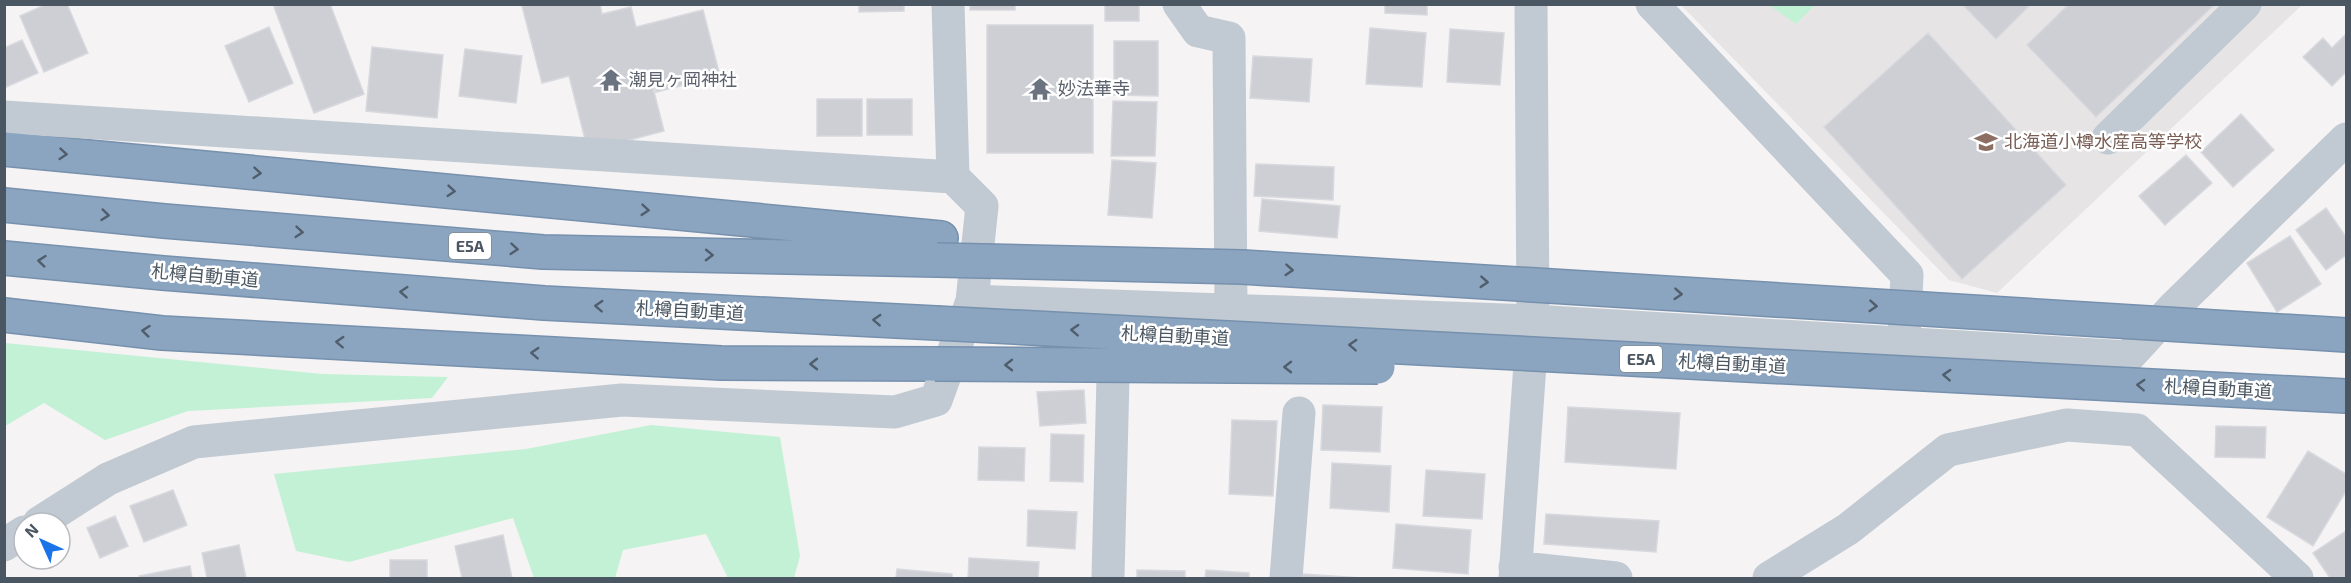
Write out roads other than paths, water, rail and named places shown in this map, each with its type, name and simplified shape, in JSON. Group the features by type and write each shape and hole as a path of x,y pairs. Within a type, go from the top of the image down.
{"highway":[{"path":"4,149 939,249"},
{"name":"E5A","path":"4,206 543,252 939,249 2346,335"},
{"name":"札樽自動車道","path":"4,258 544,303 2346,396"},
{"path":"4,315 162,333 709,362 1556,368 1724,364"}],"street":[{"path":"948,4 952,177"},
{"path":"1179,4 1198,31 1230,38 1231,310"},
{"path":"1531,4 1533,321 1515,573 1616,579"},
{"path":"1652,4 1907,276 1904,344"},
{"path":"2108,138 2246,4"},
{"path":"4,117 952,177 982,206 972,301 936,400 895,412 622,400 195,442 108,479 58,511"},
{"path":"972,301 1533,321 2128,357 2174,307 2346,139"},
{"path":"1108,579 1115,307"},
{"path":"1286,579 1299,413"},
{"path":"1769,579 1848,529 1948,450 2067,425 2137,430 2297,579"}],"place":[{"name":"潮見ヶ岡神社","path":"611,80"},
{"name":"妙法華寺","path":"1040,89"},
{"name":"北海道小樽水産高等学校","path":"1986,142"}]}
